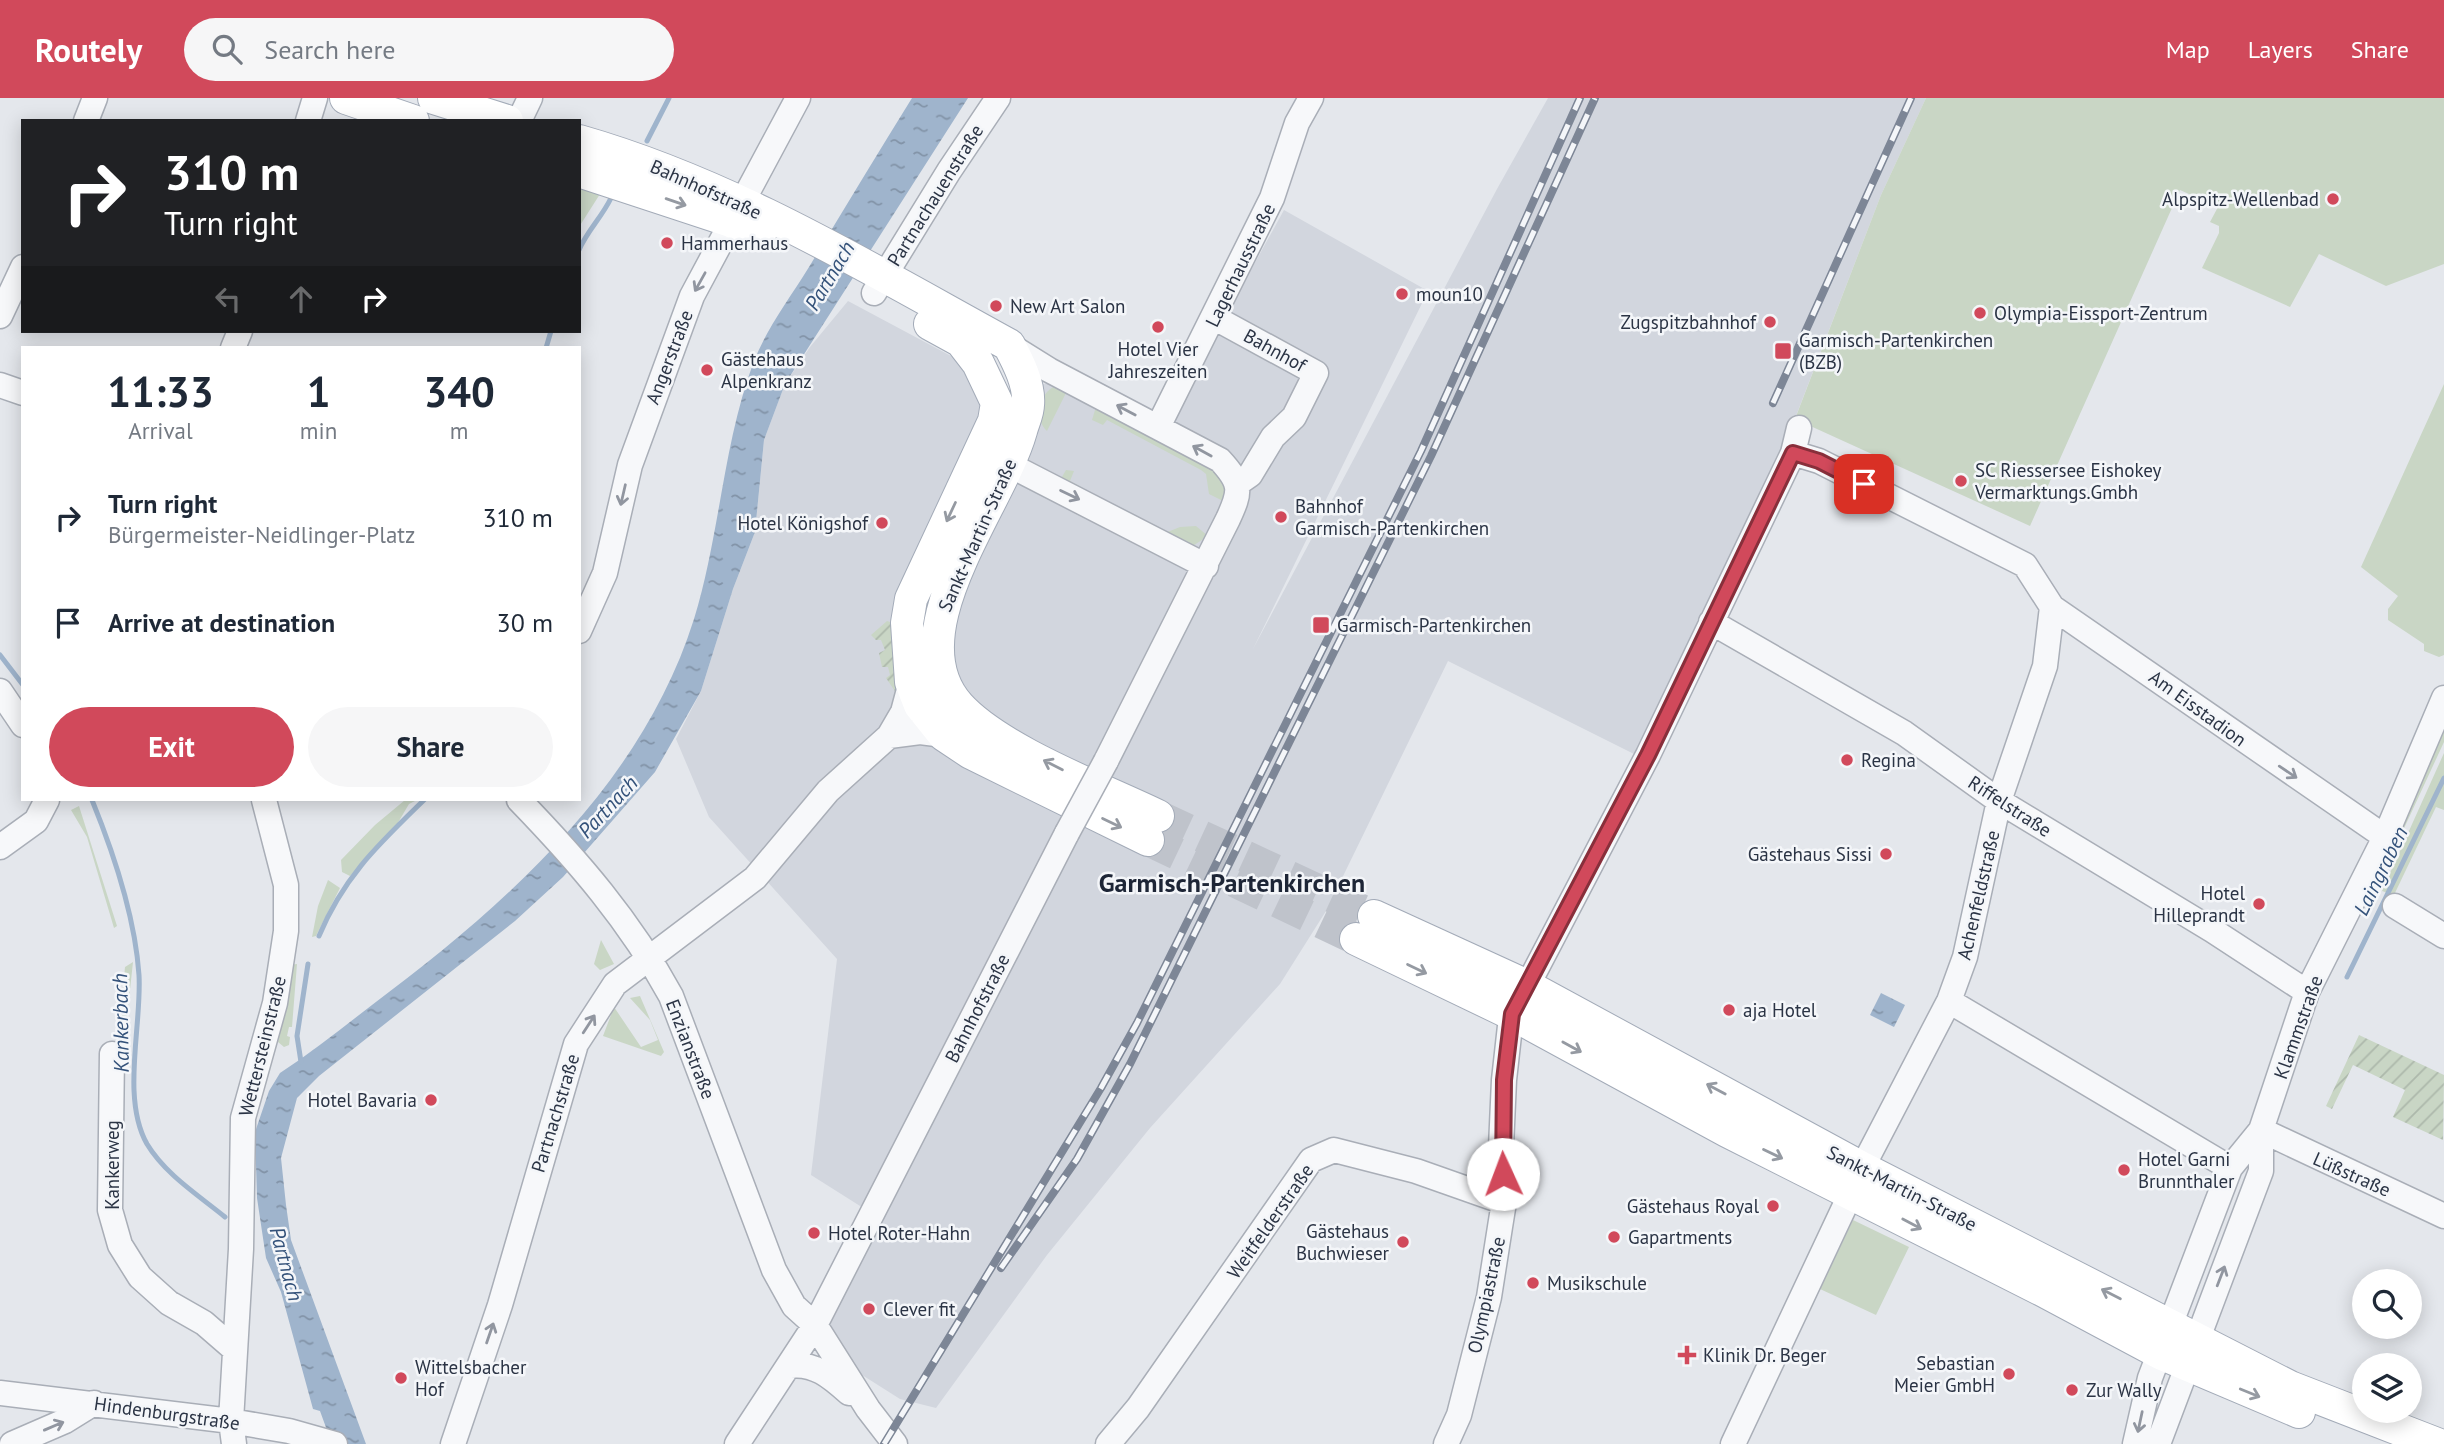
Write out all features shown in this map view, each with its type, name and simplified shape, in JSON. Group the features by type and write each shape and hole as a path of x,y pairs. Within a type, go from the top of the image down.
{"main road":[{"path":"346,98 408,119"},
{"path":"433,98 501,119"},
{"name":"Bahnhofstraße","path":"581,142 624,154 869,279 1009,345"},
{"name":"Bahnhofstraße","path":"581,172 736,211"},
{"name":"Bahnhofstraße","path":"869,279 961,341 993,393"},
{"name":"Sankt-Martin-Straße","path":"993,393 994,421 911,599 907,623 911,682 919,705 944,735 997,768 1153,828 979,724 945,687 937,659 939,622 960,565 1009,464 1037,376 1009,345"},
{"name":"Sankt-Martin-Straße","path":"1857,1181 1727,1131 1512,1014 1365,928 1527,986 1857,1181 2179,1346 2380,1444"},
{"name":"Sankt-Martin-Straße","path":"2179,1346 2437,1444"}],"street":[{"path":"87,119 95,98"},
{"path":"309,119 315,98"},
{"path":"520,119 530,98"},
{"name":"Angerstraße","path":"581,627 605,573 630,465 692,296 798,98"},
{"name":"Partnachauenstraße","path":"869,279 998,98"},
{"name":"Lagerhausstraße","path":"1158,427 1215,318 1272,198 1297,123 1311,98"},
{"path":"0,316 21,271"},
{"name":"Bahnhof","path":"1215,318 1316,373 1294,417 1284,427"},
{"path":"993,393 1037,376 1158,427 1220,460 1237,484"},
{"path":"0,385 21,392"},
{"name":"Bahnhofstraße","path":"737,1444 815,1325 1206,566 1239,493 1237,484 1250,475 1273,437 1284,427"},
{"name":"Olympiastraße","path":"1446,1444 1459,1415 1489,1297 1504,1202 1501,1147 1504,1080 1512,1014 1648,755 1793,453 1800,428"},
{"path":"980,450 1206,566"},
{"name":"Am Eisstadion","path":"1793,453 1819,461 2025,565 2052,607 2182,695 2232,734 2385,837"},
{"name":"Achenfeldstraße","path":"1733,1444 1857,1181 1949,1001 1974,929 1999,801 2045,666 2052,607"},
{"name":"Riffelstraße","path":"1711,622 1904,733 1999,801 2201,923 2306,992"},
{"name":"Partnachstraße","path":"453,1444 500,1305 576,1044 615,984 755,878 828,792 888,736 903,712 911,682"},
{"path":"0,691 21,722"},
{"name":"Klammstraße","path":"2135,1444 2150,1378 2179,1346 2261,1171 2261,1130 2306,992 2385,837 2444,698"},
{"path":"888,736 920,732 944,735"},
{"path":"0,847 36,821 46,801"},
{"name":"Wettersteinstraße","path":"232,1433 235,1317 241,1250 243,1118 275,1003 286,932 286,886 264,801"},
{"name":"Enzianstraße","path":"520,801 587,872 629,924 651,959 671,996 774,1270 794,1306 815,1325 868,1409"},
{"path":"2395,906 2444,936"},
{"path":"1949,1001 2230,1168"},
{"name":"Kankerweg","path":"111,1054 110,1210 120,1245 140,1277 169,1303 202,1323 234,1349"},
{"name":"Klammstraße","path":"2158,1444 2179,1346 2230,1168 2261,1130"},
{"name":"Lüßstraße","path":"2261,1130 2444,1216"},
{"name":"Weitfelderstraße","path":"1108,1444 1146,1398 1311,1160 1334,1150 1416,1171 1504,1202"},
{"path":"202,1323 208,1317 223,1313 235,1317"},
{"path":"789,1366 808,1365 828,1375 868,1409 895,1444"},
{"name":"Hindenburgstraße","path":"9,1394 94,1404 232,1433 325,1442"},
{"path":"12,1444 65,1421 94,1404"}],"shaded area":[{"path":"1548,98 1926,98 1881,195 1779,460 1634,754 1448,661 1326,911 1280,984 1150,1128 1047,1255 936,1408 900,1399 810,1342 868,1211 811,1175 837,959 709,817 676,739 701,691 733,589 755,532 764,440 785,384 810,347 848,301 951,356 1013,402 1034,385 1058,382 1160,435 1284,210 1428,291 1253,649"}],"green space":[{"name":"Olympia-Eissport-Zentrum","path":"1926,98 2444,98 2444,264 2386,286 2319,254 2290,307 2202,268 2219,233 2219,226 2210,222 2218,207 2180,190 2030,526 1795,419 1881,195"},
{"path":"581,183 600,194 581,224"},
{"path":"2444,384 2444,655 2439,657 2424,651 2424,644 2388,620 2388,609 2398,596 2361,567"},
{"path":"1053,387 1066,393 1047,431 1040,419 1039,407 1044,396"},
{"path":"1099,408 1200,461 1225,479 1227,503 1209,494 1206,474 1201,470 1107,420 1103,425 1092,420 1095,410"},
{"path":"1066,470 1074,471 1070,481 1165,533 1180,527 1196,526 1208,536 1188,549 1059,482"},
{"path":"887,621 899,625 899,697 886,678 890,675 888,667 882,667 879,653 885,650 881,640 876,640 871,635"},
{"path":"2444,715 2444,742 2375,891 2366,887"},
{"path":"2444,753 2444,810 2436,807 2394,895 2382,891"},
{"path":"404,801 415,801 409,804 396,826 350,876 342,872 341,860 375,825"},
{"path":"79,806 117,926 114,928 87,837 71,810"},
{"path":"328,880 340,888 316,936 312,937 318,906"},
{"path":"601,940 614,964 600,970 594,964"},
{"path":"133,962 123,1054 117,1052 125,967"},
{"path":"297,964 292,1027 289,1027 287,1036 290,1037 289,1045 284,1047 278,1042 288,993 289,965"},
{"path":"640,996 664,1052 661,1056 603,1036 614,1007 641,1047 658,1040 650,1020 630,998"},
{"path":"2359,1035 2444,1075 2443,1140 2393,1117 2405,1090 2353,1065 2332,1109 2326,1106"},
{"path":"1853,1220 1909,1247 1876,1315 1820,1289"}],"water":[{"name":"Partnach","path":"912,98 968,98 785,384 764,440 755,532 733,589 701,691 655,772 563,877 515,921 319,1076 297,1098 281,1158 291,1240 366,1444 332,1444 320,1411 313,1409 281,1292 266,1258 257,1198 255,1132 269,1091 280,1073 422,966 519,882 564,836 605,787 641,735 671,679 694,619 710,555 735,424 759,349"},
{"path":"1881,993 1905,1005 1894,1027 1870,1015"}],"waterway":[{"path":"647,141 669,98"},
{"path":"581,246 611,198"},
{"path":"547,346 550,333"},
{"name":"Kankerbach","path":"0,655 21,682"},
{"name":"Laingraben","path":"2347,977 2444,778"},
{"name":"Kankerbach","path":"92,801 122,886 137,953 139,995 134,1083 139,1126 147,1144 163,1165 225,1217"},
{"path":"319,936 351,878 423,801"},
{"path":"301,1062 297,1036 308,964"}],"tunnel":[{"path":"1158,816 1374,916"},
{"path":"1148,840 1356,939"}],"railway":[{"path":"884,1444 1101,1088 1137,1023 1421,451 1580,98"},
{"path":"1001,1268 1077,1159 1130,1064 1431,456 1595,98"},
{"path":"1773,403 1911,98"}],"place":[{"name":"Alpspitz-Wellenbad","path":"2333,199"},
{"name":"Hammerhaus","path":"667,243"},
{"name":"moun10","path":"1402,294"},
{"name":"New Art Salon","path":"996,306"},
{"name":"Olympia-Eissport-Zentrum","path":"1980,313"},
{"name":"Zugspitzbahnhof","path":"1770,322"},
{"name":"Hotel Vier Jahreszeiten","path":"1158,327"},
{"name":"Garmisch-Partenkirchen (BZB)","path":"1783,351"},
{"name":"Gästehaus Alpenkranz","path":"707,370"},
{"name":"SC Riessersee Eishokey Vermarktungs.Gmbh","path":"1961,481"},
{"name":"Bahnhof Garmisch-Partenkirchen","path":"1281,517"},
{"name":"Hotel Königshof","path":"882,523"},
{"name":"Garmisch-Partenkirchen","path":"1321,625"},
{"name":"Regina","path":"1847,760"},
{"name":"Gästehaus Sissi","path":"1886,854"},
{"name":"Hotel Hilleprandt","path":"2259,904"},
{"name":"aja Hotel","path":"1729,1010"},
{"name":"Hotel Bavaria","path":"431,1100"},
{"name":"Hotel Garni Brunnthaler","path":"2124,1170"},
{"name":"Gästehaus Royal","path":"1773,1206"},
{"name":"Hotel Roter-Hahn","path":"814,1233"},
{"name":"Gapartments","path":"1614,1237"},
{"name":"Gästehaus Buchwieser","path":"1403,1242"},
{"name":"Musikschule","path":"1533,1283"},
{"name":"Clever fit","path":"869,1309"},
{"name":"Klinik Dr. Beger","path":"1687,1355"},
{"name":"Sebastian Meier GmbH","path":"2009,1374"},
{"name":"Wittelsbacher Hof","path":"401,1378"},
{"name":"Zur Wally","path":"2072,1390"}],"district":[{"name":"Garmisch-Partenkirchen","path":"1232,883"}],"route":[{"path":"1503,1174 1501,1147 1504,1080 1512,1014 1648,755 1793,453 1819,461 1864,484"}]}
